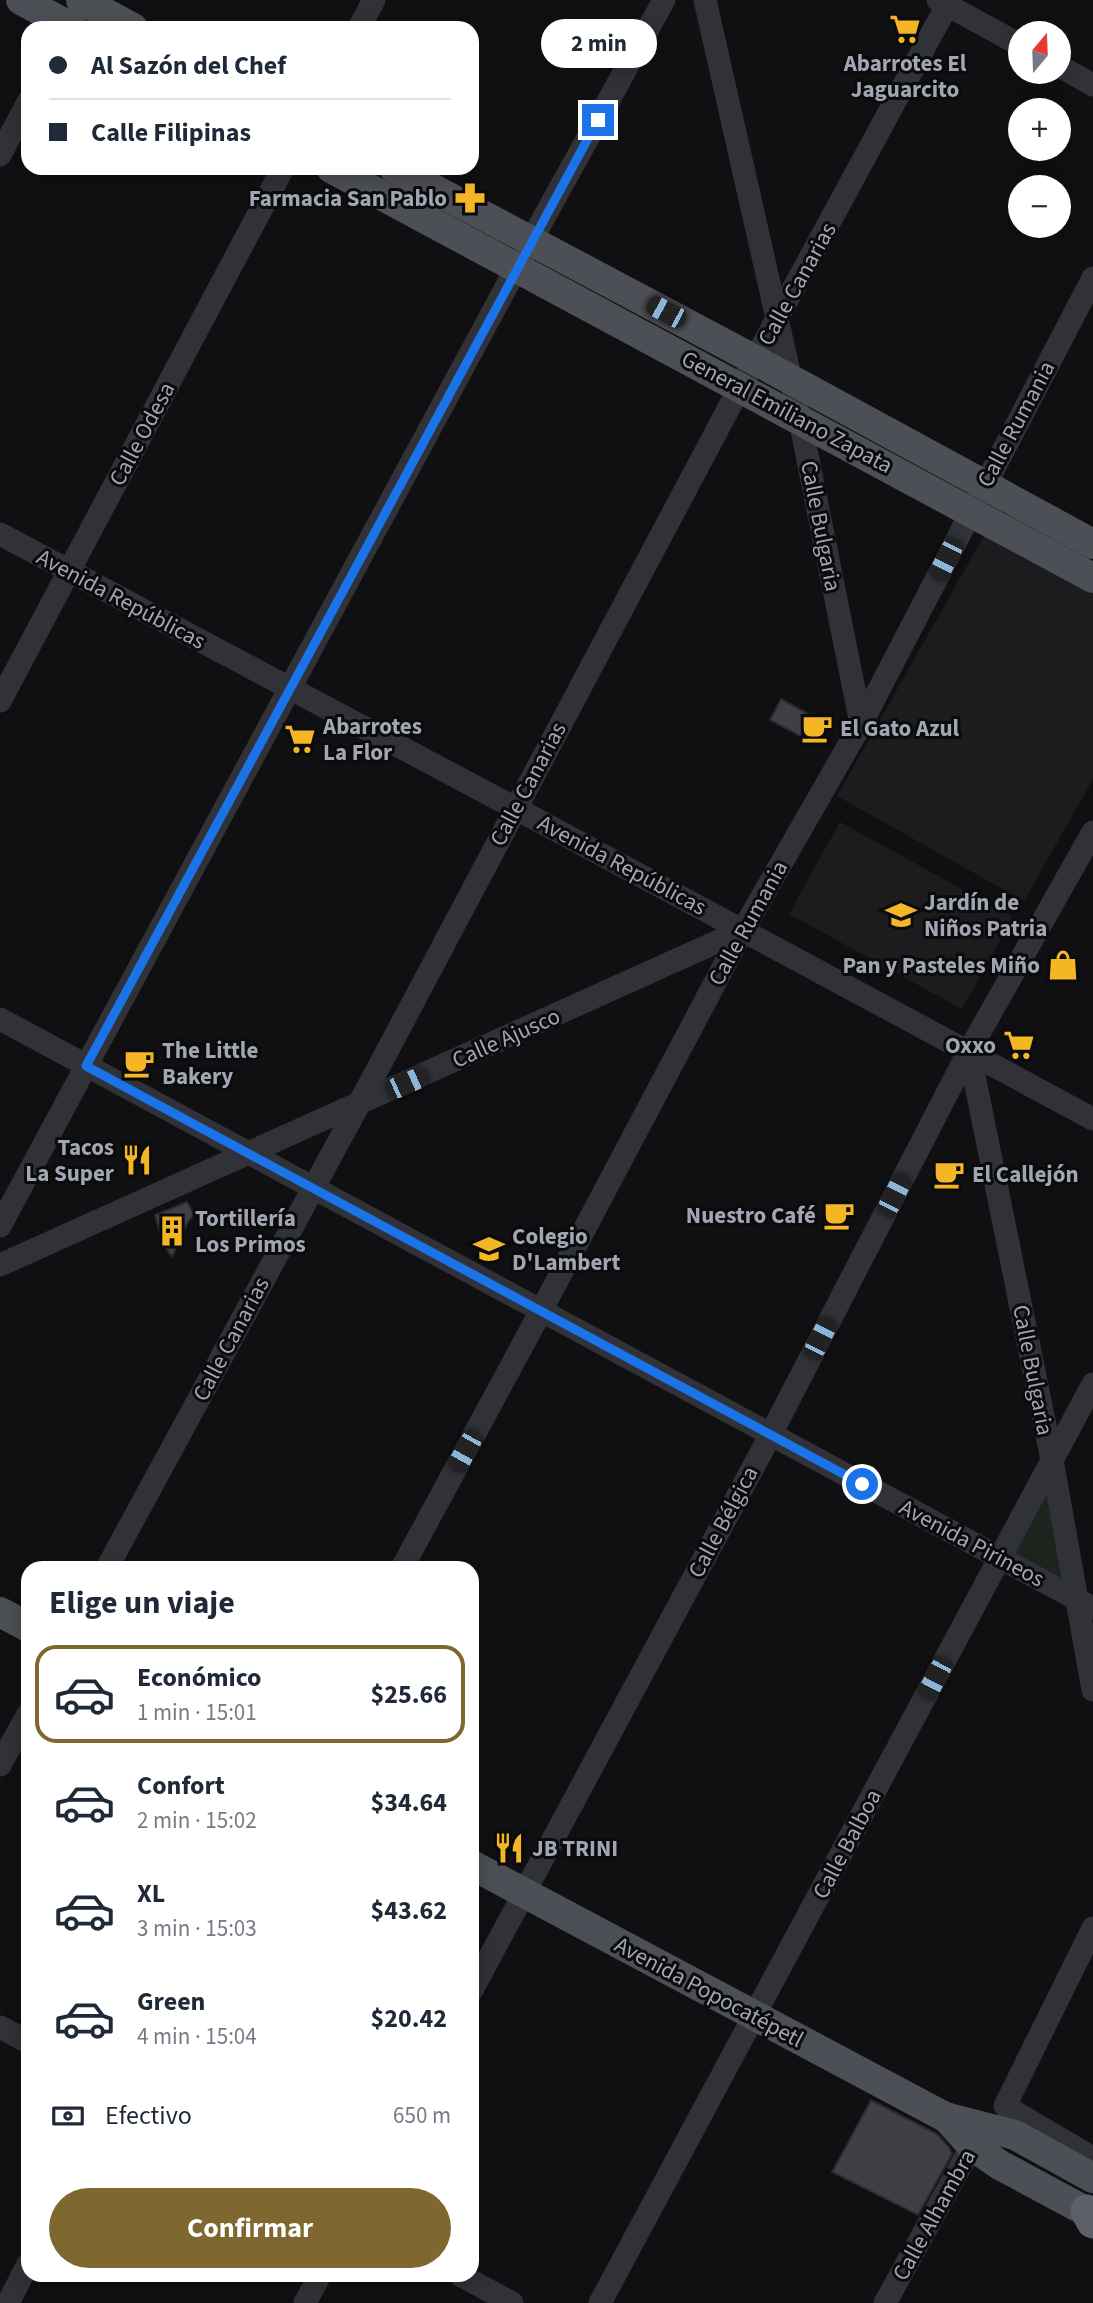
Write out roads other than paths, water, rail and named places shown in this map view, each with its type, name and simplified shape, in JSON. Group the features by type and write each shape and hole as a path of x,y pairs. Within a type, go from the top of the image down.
{"main road":[{"path":"21,0 104,21"},
{"name":"General Emiliano Zapata","path":"344,175 800,420 977,498 1093,544"},
{"name":"General Emiliano Zapata","path":"407,175 791,380 977,498 1093,578"},
{"path":"0,1612 21,1623"},
{"name":"Avenida Popocatépetl","path":"479,1870 945,2117 977,2136 1000,2165 1091,2216"},
{"path":"977,2136 1016,2135 1093,2178"}],"street":[{"path":"363,21 374,0"},
{"path":"0,1226 531,241 664,0"},
{"name":"Calle Bulgaria","path":"705,0 800,420 861,724"},
{"path":"945,2 1008,38"},
{"name":"Calle Canarias","path":"111,1561 359,1104 945,2"},
{"path":"1071,73 1093,85"},
{"path":"0,155 21,115"},
{"name":"Calle Odesa","path":"0,701 279,175"},
{"name":"Calle Rumania","path":"406,1561 743,930 861,724 1093,278"},
{"name":"Avenida Repúblicas","path":"0,534 1093,1119"},
{"name":"Calle Bélgica","path":"479,1977 771,1434 969,1051 1090,843"},
{"name":"Calle Ajusco","path":"0,1265 743,930"},
{"name":"Avenida Pirineos","path":"0,1019 1085,1604"},
{"name":"Calle Bulgaria","path":"969,1051 1052,1460 1085,1604 1093,1690"},
{"name":"Calle Balboa","path":"600,2303 1093,1384"},
{"path":"0,1765 21,1727"},
{"path":"1093,1928 1005,2106 1093,2158"},
{"path":"0,2027 21,2038"},
{"name":"Calle Alhambra","path":"885,2303 977,2136"},
{"path":"8,2303 21,2278"},
{"path":"305,2303 316,2282"},
{"path":"473,2282 512,2303"}],"place":[{"name":"Abarrotes El Jaguarcito","path":"905,29"},
{"name":"Farmacia San Pablo","path":"470,198"},
{"name":"El Gato Azul","path":"817,728"},
{"name":"Abarrotes La Flor","path":"300,739"},
{"name":"Jardín de Niños Patria","path":"901,915"},
{"name":"Pan y Pasteles Miño","path":"1063,965"},
{"name":"Oxxo","path":"1019,1045"},
{"name":"The Little Bakery","path":"139,1063"},
{"name":"Tacos La Super","path":"137,1160"},
{"name":"El Callejón","path":"949,1174"},
{"name":"Nuestro Café","path":"839,1215"},
{"name":"Tortillería Los Primos","path":"172,1231"},
{"name":"Colegio D'Lambert","path":"489,1249"},
{"name":"JB TRINI","path":"509,1848"}]}
